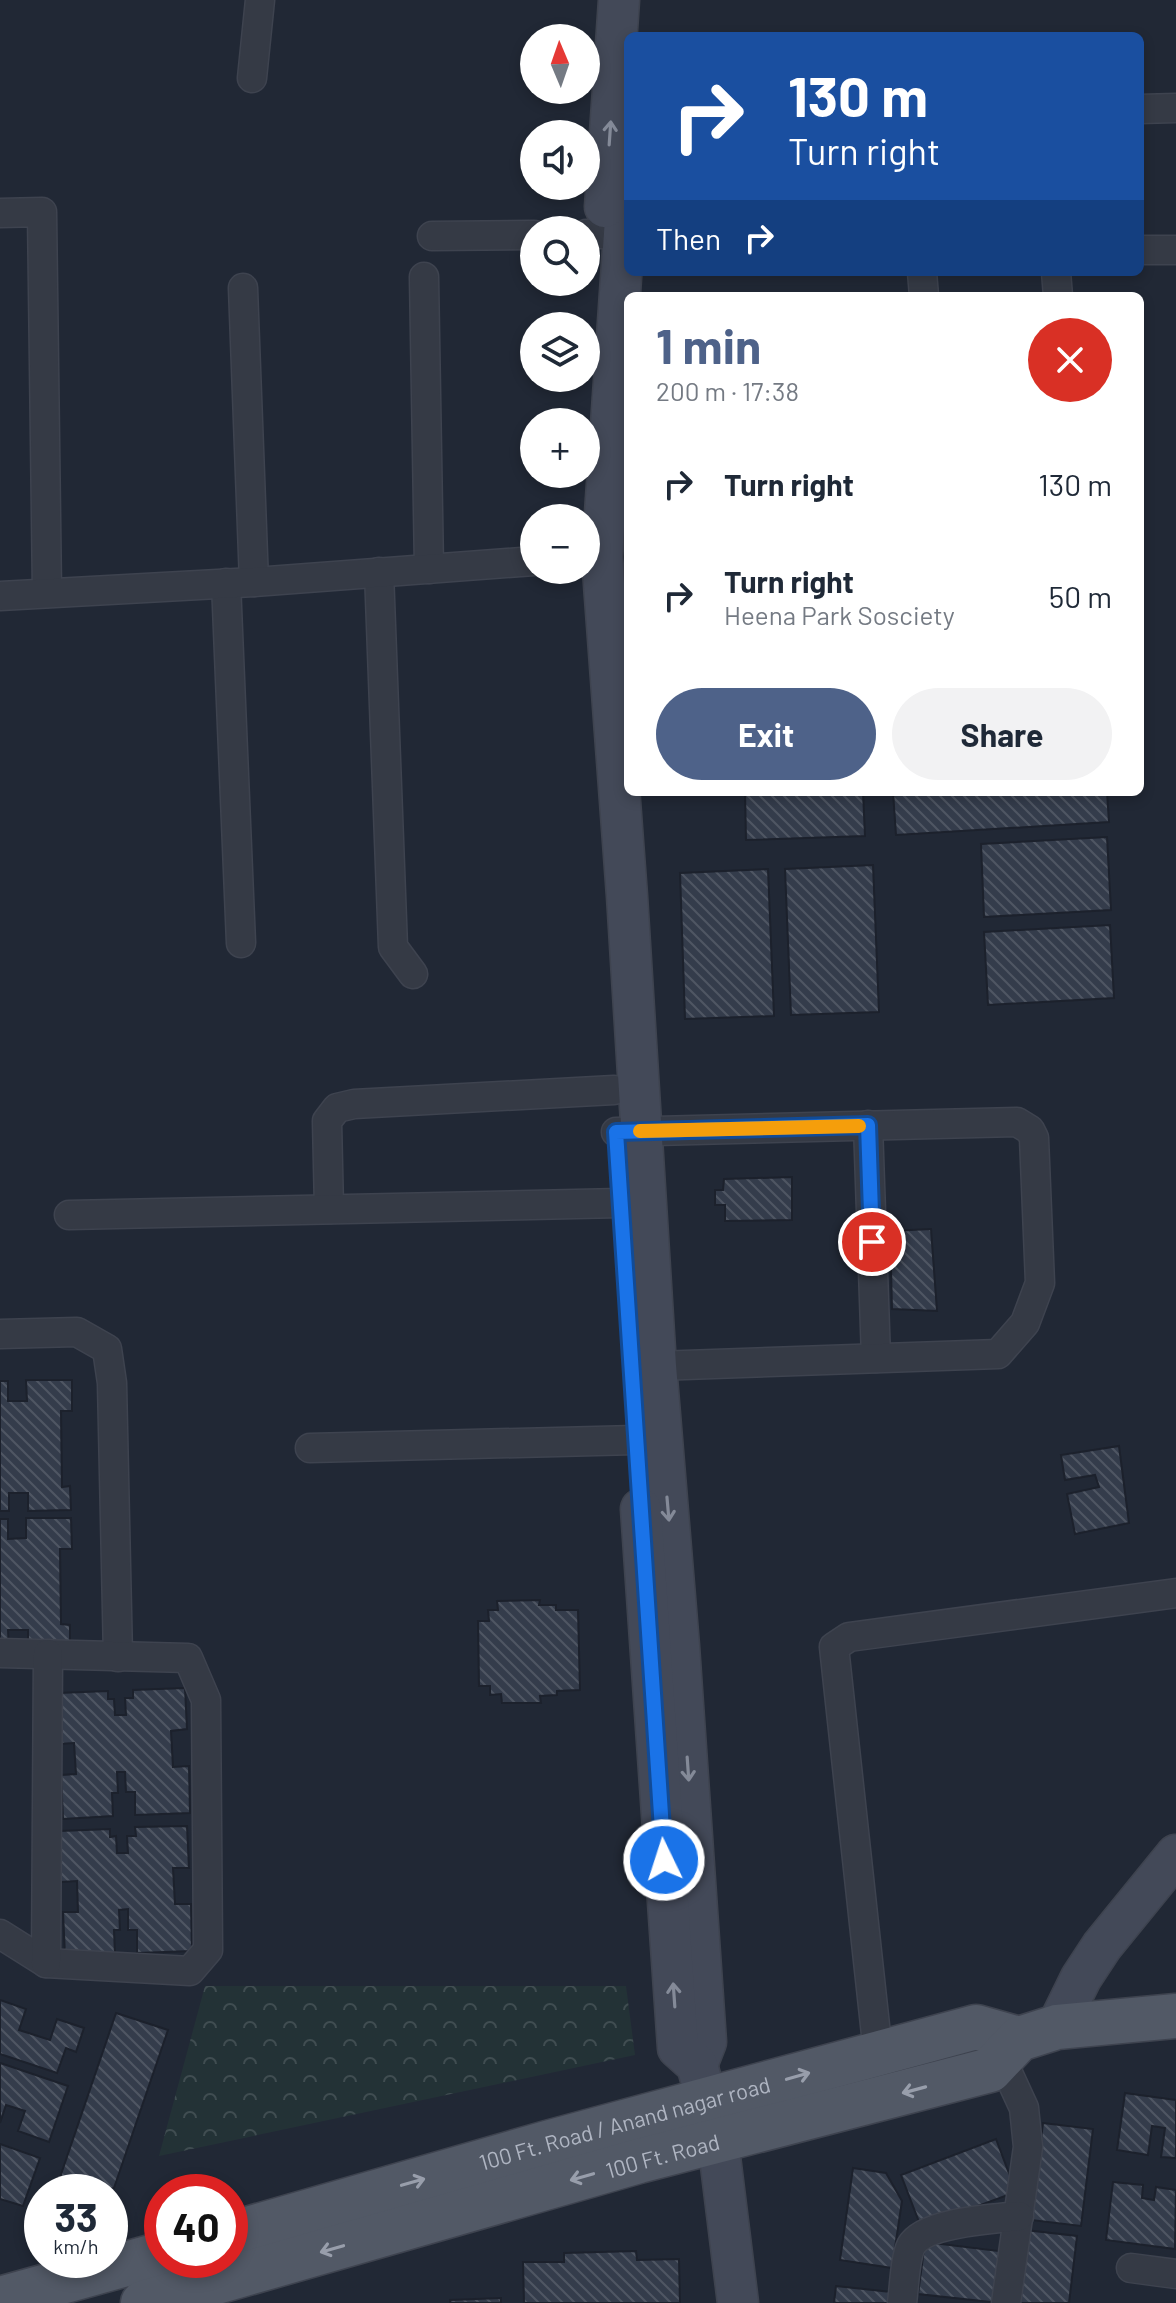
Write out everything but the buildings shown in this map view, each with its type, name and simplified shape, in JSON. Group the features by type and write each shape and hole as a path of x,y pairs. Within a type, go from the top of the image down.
{"main road":[{"name":"100 Ft. Road","path":"143,2303 624,2165 707,2102 990,2070 1025,2042 1176,2016"},
{"name":"100 Ft. Road / Anand nagar road","path":"248,2229 532,2147 976,2027 1025,2042"},
{"path":"0,2299 144,2259"}],"street":[{"path":"252,78 260,0"},
{"path":"596,216 619,0"},
{"path":"638,32 640,0"},
{"path":"1144,109 1176,108"},
{"path":"0,213 42,212 47,593"},
{"path":"595,504 624,215"},
{"path":"432,236 520,235"},
{"path":"1144,250 1176,250"},
{"path":"424,277 429,569"},
{"path":"241,943 243,288"},
{"path":"588,408 592,296"},
{"path":"0,596 520,562"},
{"path":"379,572 393,947 413,974"},
{"path":"590,584 614,1090 629,1131 621,1203 678,2048 707,2102"},
{"path":"593,584 622,741 629,1131 656,1366 679,1646 706,2042 707,2102 738,2303"},
{"path":"329,1209 327,1121 337,1108 354,1104 614,1090"},
{"path":"629,1131 1017,1122 1030,1130 1034,1138 1040,1283 1025,1323 998,1354 656,1366"},
{"path":"868,1125 876,1358"},
{"path":"69,1215 621,1203"},
{"path":"0,1334 77,1332 107,1349 112,1383 118,1657"},
{"path":"310,1448 636,1440"},
{"path":"878,2053 834,1647 849,1637 1176,1593"},
{"path":"0,1653 188,1658 206,1700 208,1950 190,1971 46,1963 0,1934"},
{"path":"46,1963 48,1654"},
{"path":"1006,2303 1028,2147 1024,2108 1025,2042 1081,1978 1102,1946 1176,1855"},
{"path":"902,2303 911,2246 924,2234 942,2227 1019,2216"},
{"path":"1131,2268 1176,2274"}],"green space":[{"path":"205,1986 626,1986 635,2055 159,2156"}],"slow traffic":[{"path":"640,1131 859,1126"}],"route":[{"path":"664,1860 616,1132 868,1125 872,1242"}]}
